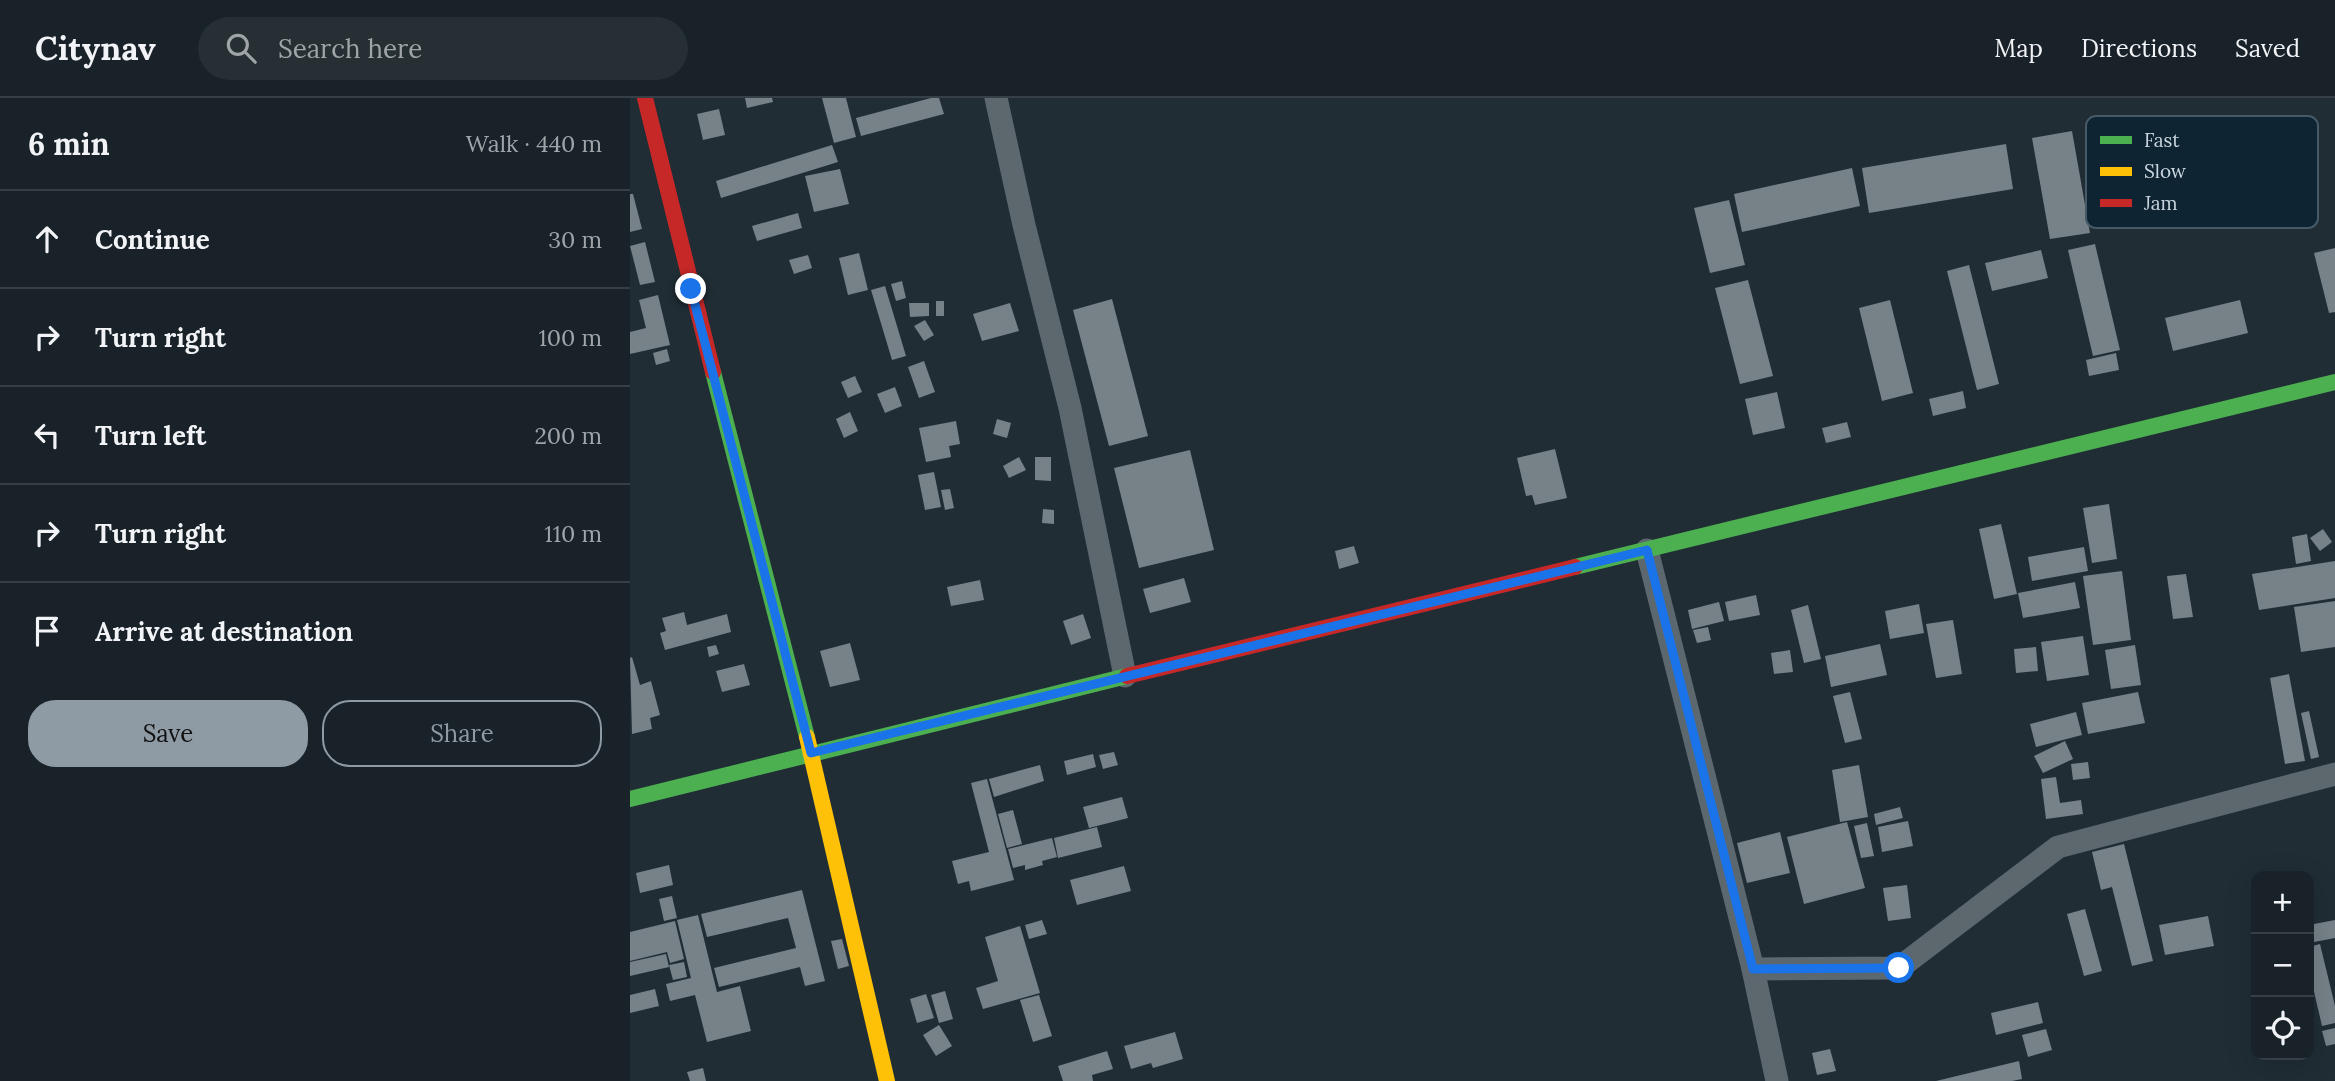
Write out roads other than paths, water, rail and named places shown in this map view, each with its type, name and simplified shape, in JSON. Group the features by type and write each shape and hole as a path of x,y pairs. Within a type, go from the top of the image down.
{"street":[{"path":"645,98 694,302 811,753 887,1081"},
{"path":"996,98 1024,225 1070,408 1125,676"},
{"path":"630,799 2335,382"},
{"path":"1647,550 1753,969 1777,1081"},
{"path":"1753,969 1899,968 2058,847 2335,774"}]}
